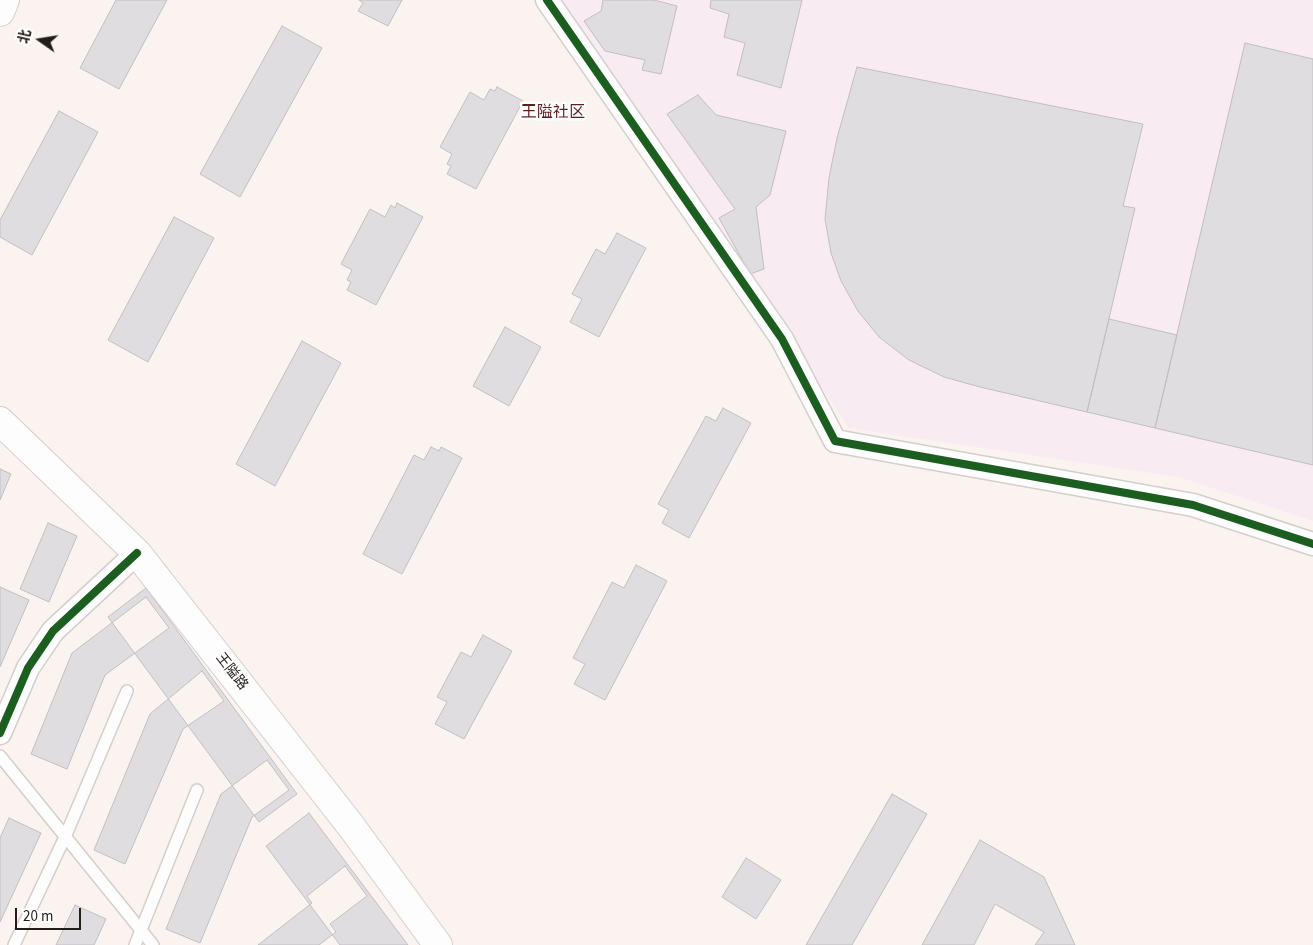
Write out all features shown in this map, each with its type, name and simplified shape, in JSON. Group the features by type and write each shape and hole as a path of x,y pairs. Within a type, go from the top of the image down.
{"main road":[{"path":"0,12 5,0"},
{"name":"王隘路","path":"0,421 138,553 351,826 438,945"}],"street":[{"path":"547,0 782,339 835,441 1193,505 1313,544"},
{"path":"1,727 28,668 53,631 138,553"}],"lane":[{"path":"14,945 65,837 127,692"},
{"path":"0,756 153,945"},
{"path":"135,945 197,790"}],"shaded area":[{"path":"550,0 1313,0 1313,521 1179,477 849,428 790,340"}],"building":[{"path":"116,0 167,0 119,89 80,68"},
{"path":"359,0 402,0 388,26 358,11 363,3"},
{"path":"603,0 654,0 677,6 661,74 642,70 645,60 605,51 584,21 601,11"},
{"path":"711,0 802,0 781,88 737,75 745,43 724,37 729,14 710,8"},
{"path":"282,26 322,48 240,197 200,174"},
{"path":"1245,43 1313,59 1313,465 1155,428"},
{"path":"857,67 1143,124 1123,206 1135,208 1087,412 944,377 909,360 879,337 858,311 841,281 831,253 825,219 829,178 837,138"},
{"path":"497,87 523,101 476,189 447,174 451,166 447,164 452,154 440,147 470,92 484,100 490,89 495,91"},
{"path":"698,95 716,115 786,131 770,195 756,207 764,269 750,274 719,218 735,209 667,114"},
{"path":"59,111 98,132 32,255 0,237 0,220"},
{"path":"397,203 423,217 376,305 347,290 351,282 347,280 352,270 341,264 370,209 385,217 391,205 395,208"},
{"path":"174,217 214,238 148,362 108,340"},
{"path":"617,233 646,248 599,337 570,322 582,299 572,294 596,249 605,254"},
{"path":"1109,319 1177,335 1155,428 1087,412"},
{"path":"505,327 541,347 509,406 473,386"},
{"path":"302,341 341,363 275,486 236,464"},
{"path":"723,408 751,423 689,538 662,523 669,510 658,504 706,416 716,421"},
{"path":"431,447 439,451 441,447 462,458 402,574 363,554 414,455 424,460"},
{"path":"0,469 11,474 0,500"},
{"path":"48,523 77,536 49,602 20,589"},
{"path":"636,565 667,581 605,700 574,684 585,664 573,658 612,582 624,588"},
{"path":"0,587 29,600 0,667"},
{"path":"146,588 297,794 259,822 108,617"},
{"path":"146,597 169,628 105,675 67,769 31,754 72,653"},
{"path":"483,635 512,651 464,739 435,724 447,702 437,697 461,652 471,657"},
{"path":"202,671 224,701 183,729 125,864 94,850 150,714"},
{"path":"267,760 289,790 252,817 200,943 166,929 221,794"},
{"path":"892,794 927,814 852,945 806,945"},
{"path":"309,813 408,945 340,945 266,846"},
{"path":"9,818 41,833 0,922 0,838"},
{"path":"980,840 1044,877 1075,945 1035,945 1044,932 995,904 974,945 922,945"},
{"path":"746,858 781,880 756,919 722,897"},
{"path":"345,866 367,896 330,924 336,932 319,945 258,945 312,903 307,896"},
{"path":"75,905 106,919 94,945 56,945"}],"cycle path":[{"path":"547,0 782,339 835,441 1193,505 1313,544"},
{"path":"0,733 28,668 53,631 137,553"}],"district":[{"name":"王隘社区","path":"553,113"}]}
